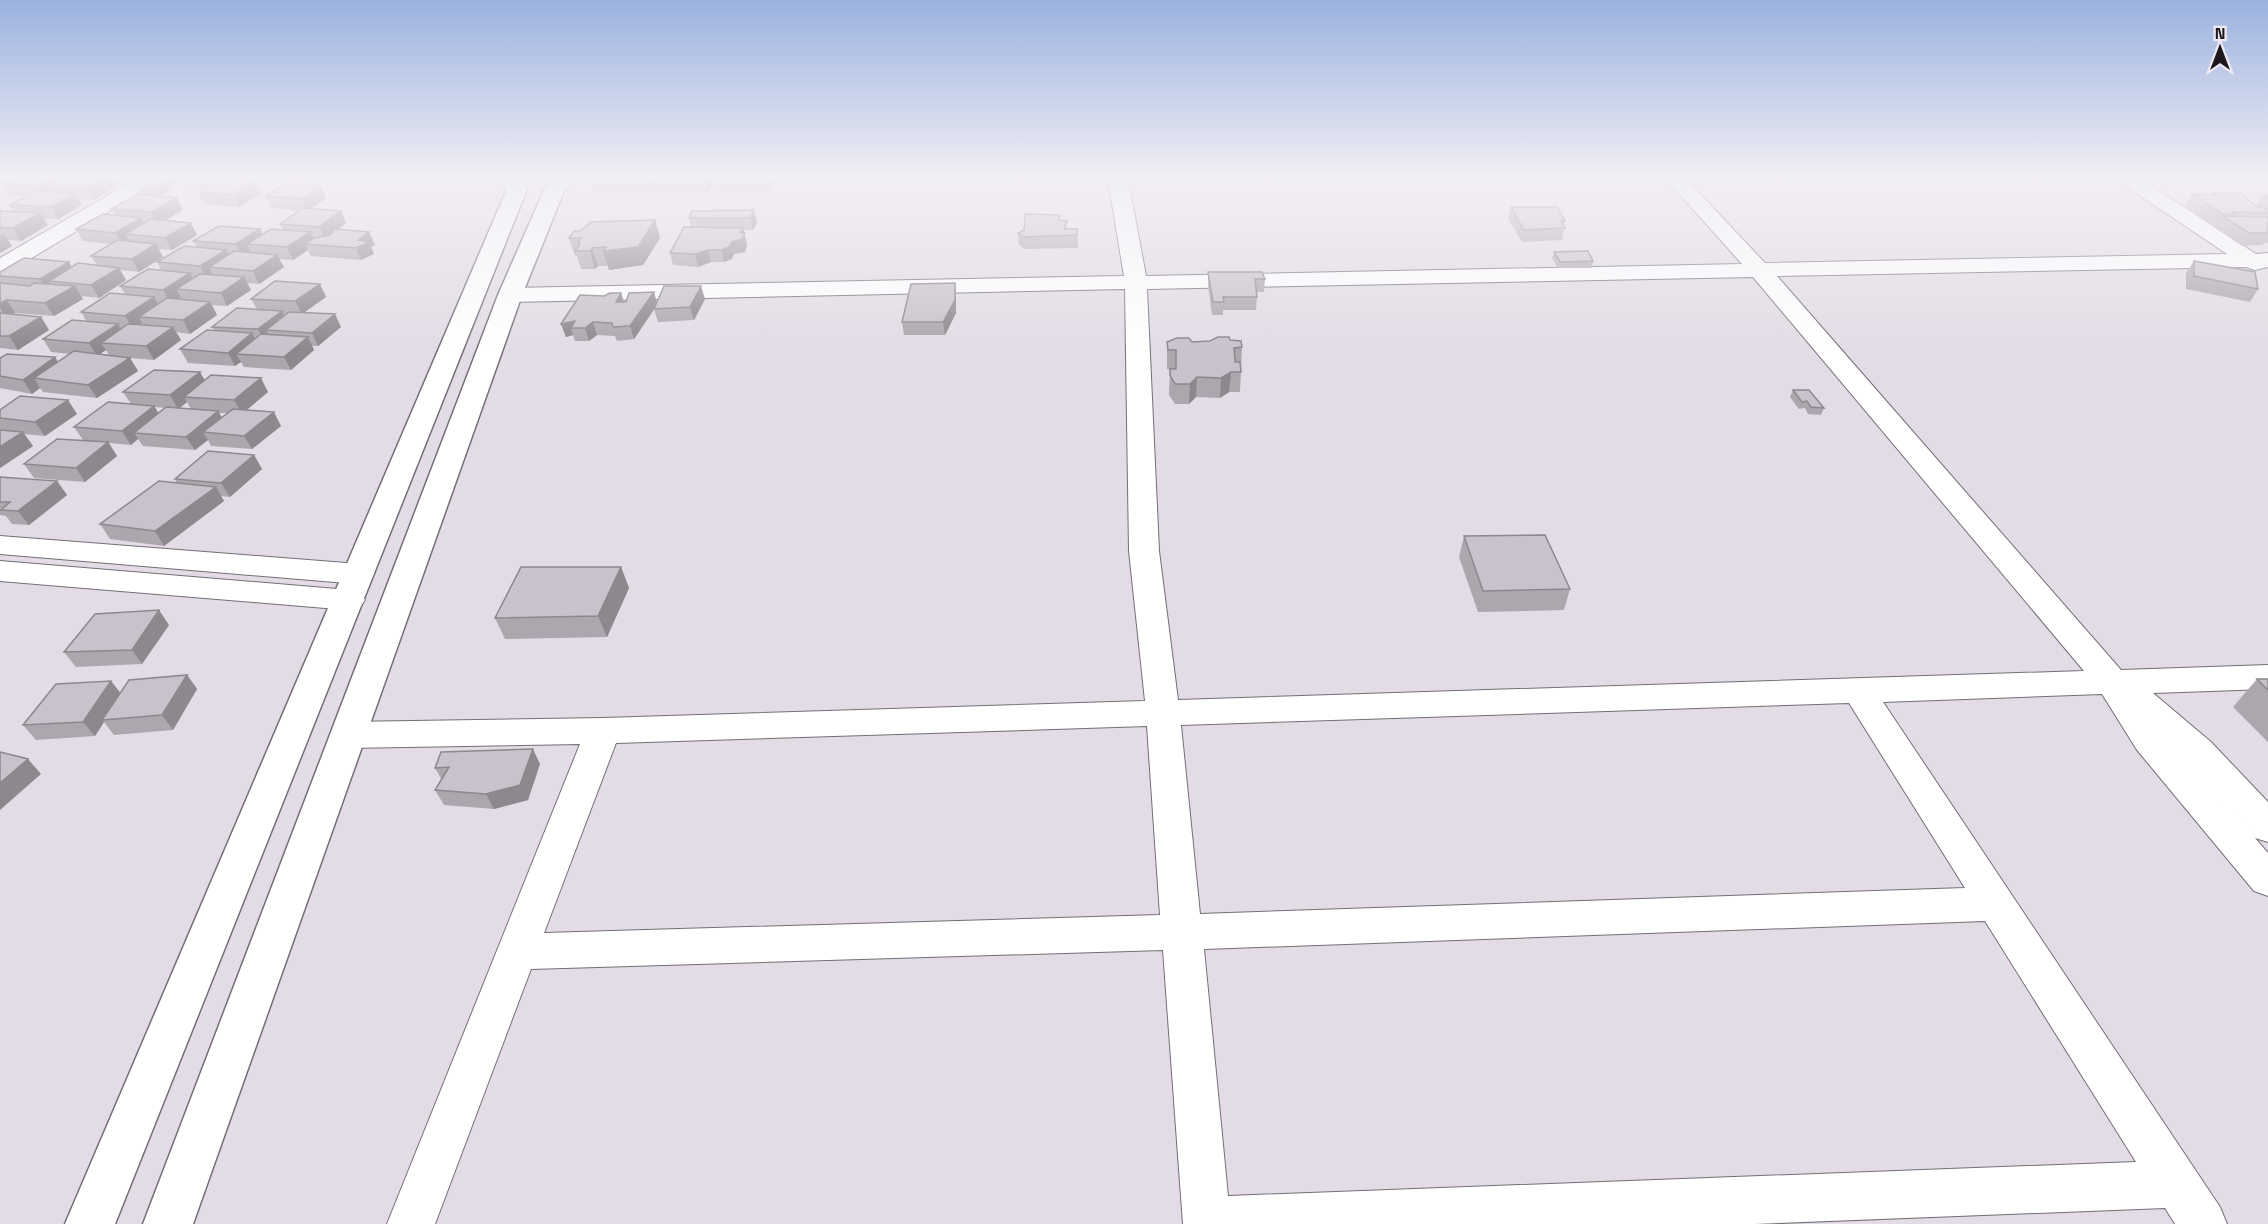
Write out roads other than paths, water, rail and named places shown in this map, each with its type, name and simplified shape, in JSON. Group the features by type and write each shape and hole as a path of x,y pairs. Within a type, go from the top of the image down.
{"street":[{"path":"0,267 53,236"},
{"path":"90,1224 458,334 510,236"},
{"path":"168,1224 497,331 510,295 525,236"},
{"path":"1128,236 1136,283 1144,551 1163,713 1207,1223 2177,1184"},
{"path":"1728,236 2114,683 2149,741 2268,880"},
{"path":"2218,236 2262,264"},
{"path":"510,295 1760,271 2262,264"},
{"path":"458,334 497,331"},
{"path":"0,545 354,587"},
{"path":"0,571 354,587"},
{"path":"347,735 603,731 2268,677"},
{"path":"2114,683 2156,711 2193,743 2268,827"},
{"path":"1858,690 2203,1224"},
{"path":"411,1224 603,731"},
{"path":"516,952 1182,933 1997,904"}]}
